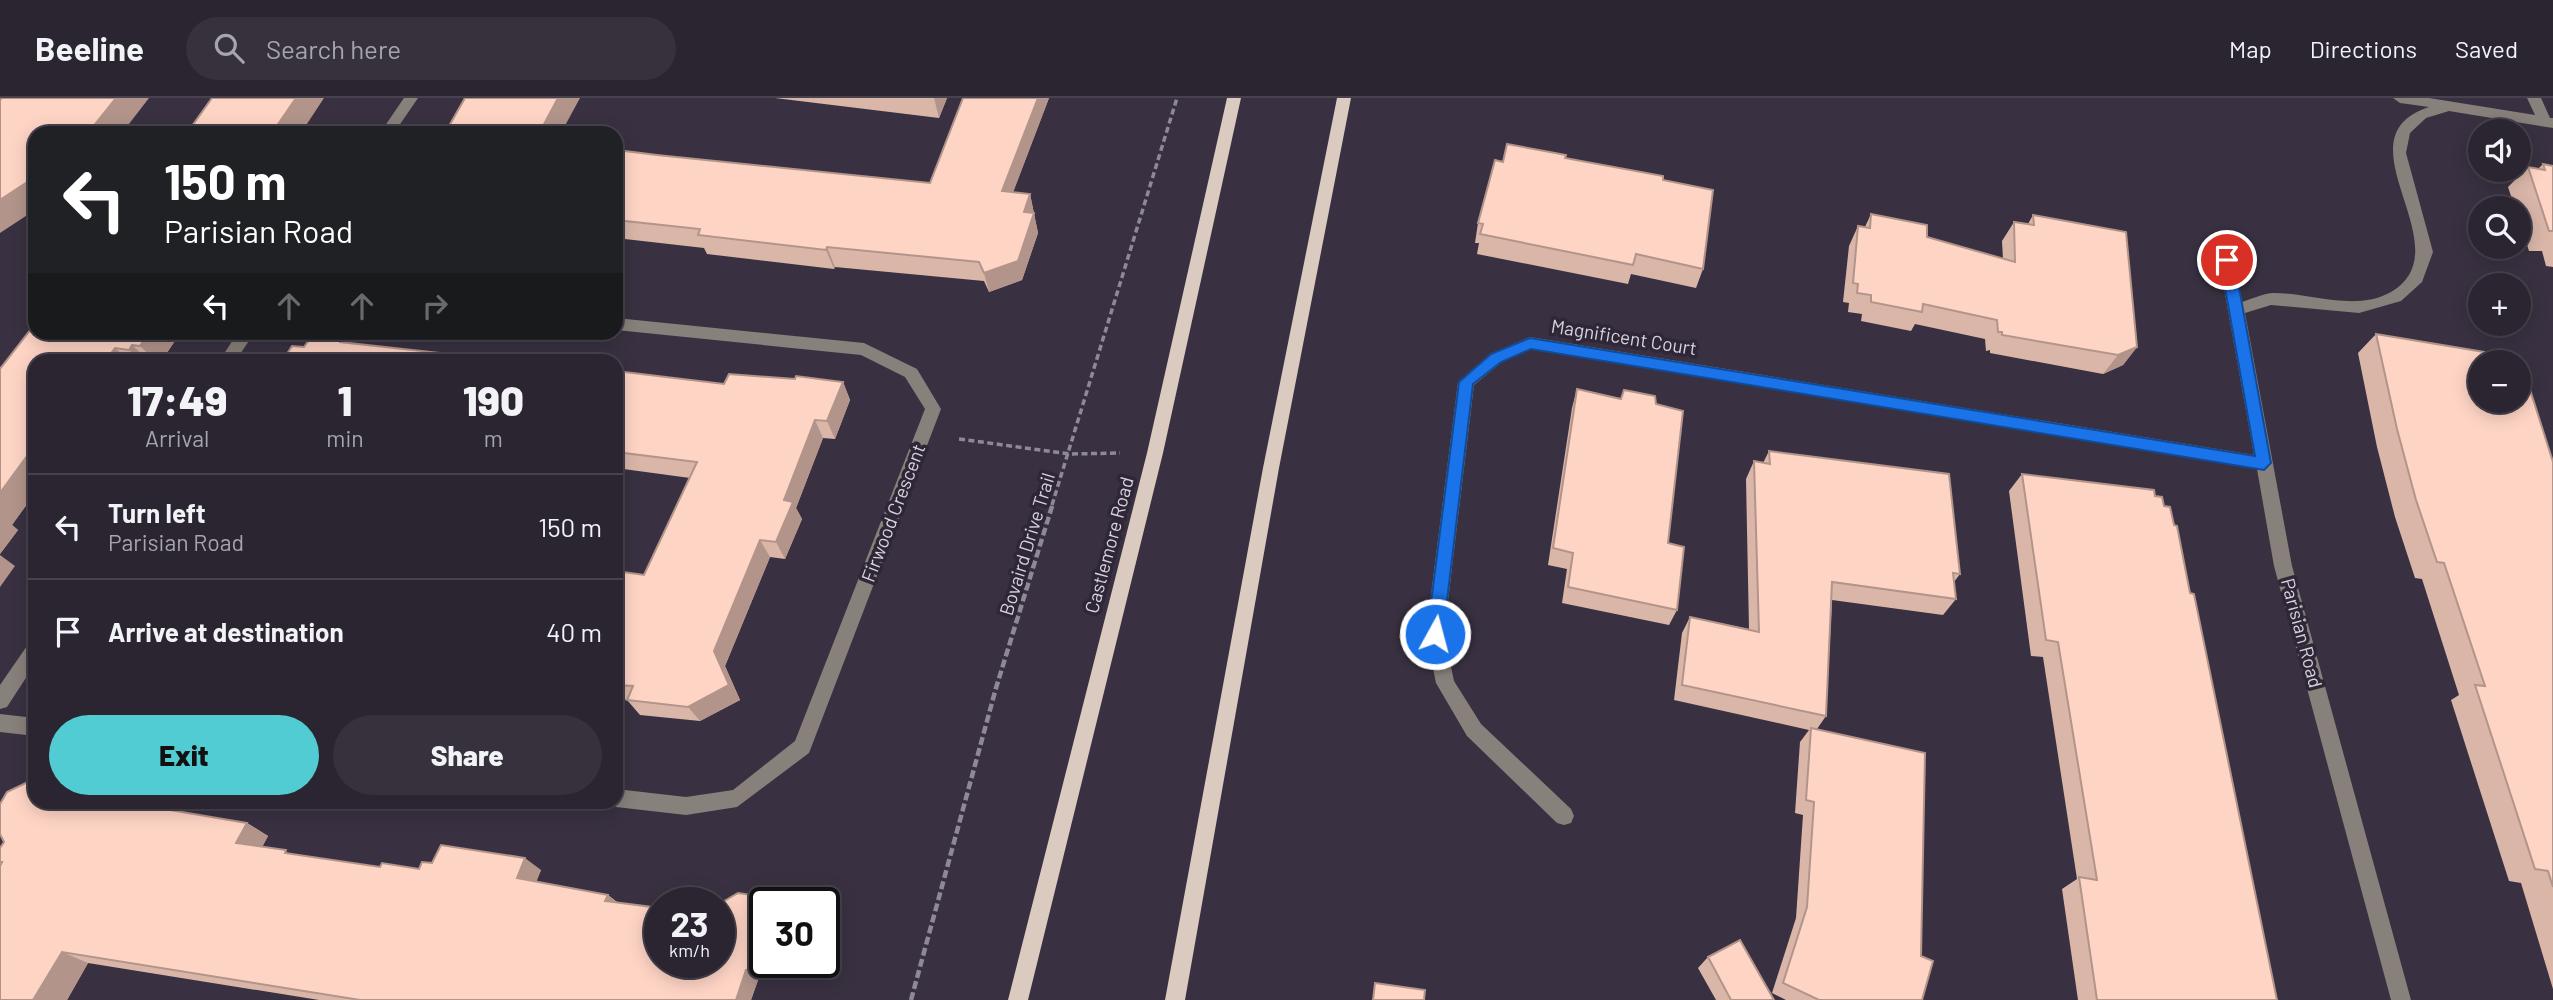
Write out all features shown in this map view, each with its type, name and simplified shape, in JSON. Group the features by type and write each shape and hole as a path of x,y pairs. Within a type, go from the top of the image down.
{"main road":[{"name":"Castlemore Road","path":"1018,1000 1155,453 1234,98"},
{"path":"1175,1000 1271,468 1344,98"}],"street":[{"path":"392,126 411,98"},
{"path":"2400,98 2549,122"},
{"path":"2534,98 2549,122"},
{"path":"2236,310 2271,299 2359,307 2395,297 2417,278 2425,251 2399,153 2403,131 2421,115 2448,106"},
{"name":"Parisian Road","path":"2227,260 2283,566 2401,1000"},
{"name":"Firwood Crescent","path":"623,325 864,349 911,373 933,409 802,747 737,798 686,806 623,799"},
{"name":"Magnificent Court","path":"1564,816 1474,730 1445,683 1435,634 1466,382 1496,358 1530,343 2264,463"},
{"path":"0,701 28,659"},
{"path":"0,723 28,726"}],"path":[{"name":"Bovaird Drive Trail","path":"911,1000 996,688 1070,454 1177,98"},
{"path":"923,435 1070,454 1155,453"}],"building":[{"path":"116,98 94,126 28,126 28,182 0,200 0,100"},
{"path":"212,98 296,98 277,126 192,126"},
{"path":"465,98 558,98 543,126 449,126"},
{"path":"963,98 1038,98 1002,191 1030,194 1024,212 1034,213 1018,261 984,273 979,262 827,247 826,250 698,235 700,229 623,221 623,151 930,183"},
{"path":"1507,144 1663,176 1663,180 1713,190 1703,269 1636,254 1633,265 1480,234 1483,224 1478,223 1495,160 1503,162"},
{"path":"2543,164 2553,166 2553,231 2549,231 2531,176 2531,168 2545,170"},
{"path":"1871,214 1927,225 1927,237 2015,262 2014,222 2034,225 2033,215 2126,232 2137,347 2118,355 2002,335 2002,332 1998,332 1997,320 1923,304 1922,312 1871,302 1871,295 1857,293 1858,284 1853,283 1858,226 1870,228"},
{"path":"28,333 28,340 144,340 140,346 132,345 129,350 115,348 110,354 28,354 28,455 0,493 0,369"},
{"path":"2376,334 2472,350 2468,350 2468,413 2531,413 2531,393 2553,462 2553,887 2548,871 2535,869 2475,685 2485,686 2444,563 2437,562 2416,500"},
{"path":"309,340 339,340 449,354 287,354 292,346 304,347"},
{"path":"623,372 724,384 729,374 795,379 796,376 843,382 827,421 815,420 784,500 793,502 776,542 760,540 714,651 729,685 688,707 627,700 633,686 623,685 623,572 644,575 697,462 623,453"},
{"path":"1577,389 1621,399 1624,390 1655,396 1656,404 1683,411 1668,543 1684,547 1677,610 1568,587 1573,553 1553,548"},
{"path":"1769,451 1949,474 1960,574 1953,573 1956,599 1832,582 1826,716 1682,685 1690,617 1759,632 1754,461 1770,464"},
{"path":"2022,474 2154,490 2155,496 2162,497 2164,506 2170,507 2174,525 2177,526 2190,593 2194,594 2277,1000 2097,1000 2079,877 2097,880 2058,642 2046,640"},
{"path":"1811,728 1925,753 1921,956 1933,961 1922,1000 1819,1000 1783,983 1807,907 1814,802 1806,800"},
{"path":"28,782 28,809 164,809 247,823 236,843 286,850 285,853 380,867 382,863 419,869 422,862 432,863 441,845 525,858 517,878 608,895 605,901 644,906 644,978 735,978 735,895 749,895 749,970 746,970 736,1000 360,1000 62,952 33,1000 0,1000 0,848 4,842 0,834 0,804 7,792"},
{"path":"1740,940 1774,1000 1731,1000 1708,957"},
{"path":"1375,983 1425,990 1424,1000 1373,1000"}],"route":[{"path":"1435,634 1466,382 1496,358 1530,343 2264,463 2227,260"}]}
